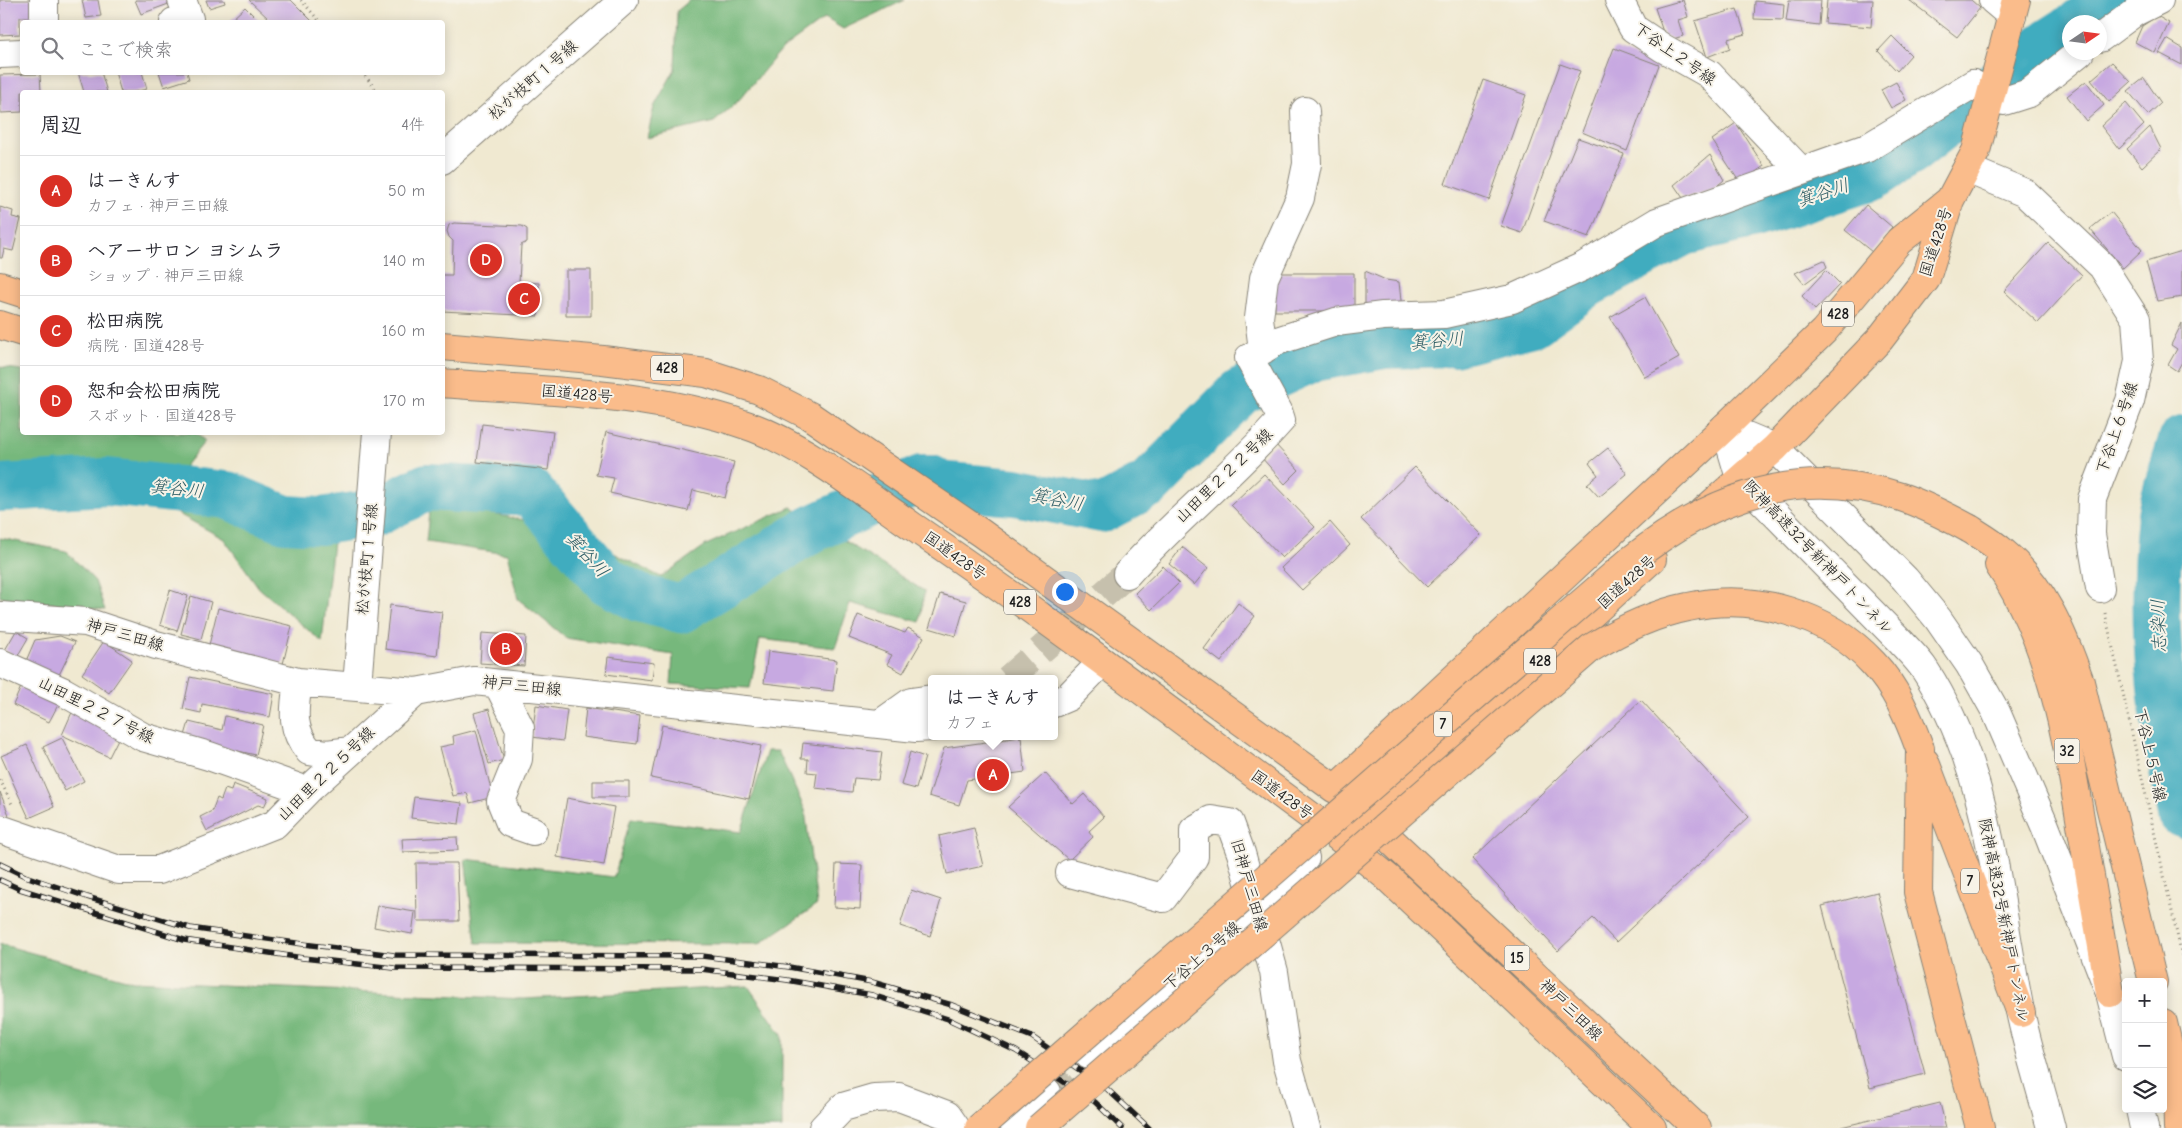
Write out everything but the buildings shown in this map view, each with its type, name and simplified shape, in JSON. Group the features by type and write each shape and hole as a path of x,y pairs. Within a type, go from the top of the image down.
{"main road":[{"name":"国道428号","path":"445,383 596,395 699,410 750,426 796,449 937,543 1331,831 1368,818 1775,448 1880,339 1926,279 1950,200 1976,151 2000,58 2007,5"},
{"name":"国道428号","path":"445,346 603,360 706,373 759,390 810,416 870,456 981,533 1335,789 1725,427 1824,331 1899,241 1950,200"},
{"path":"0,286 20,292"},
{"path":"0,325 20,331"},
{"name":"7","path":"979,1128 1631,560 1662,535 1685,521 1726,502 1759,491 1792,486 1829,485 1864,488 1901,497 1936,511 1970,529"},
{"path":"1970,529 2002,550 2023,570 2042,596 2069,651 2080,682 2152,978"},
{"name":"32","path":"1970,529 1994,557 2012,584 2041,645 2053,686 2076,795 2110,993"},
{"name":"7","path":"1039,1128 1591,648 1622,630 1657,615 1690,606 1725,603 1762,605 1794,613 1834,631 1852,643 1874,664 1894,691 1910,720 2021,1013"},
{"name":"7","path":"1920,749 1918,892 1980,1128"},
{"name":"神戸三田線","path":"1335,789 1697,1128"},
{"name":"神戸三田線","path":"1331,831 1383,872 1652,1128"},
{"path":"2167,1040 2177,1083 2178,1128"}],"street":[{"path":"44,0 44,20"},
{"path":"182,0 189,19 184,20"},
{"name":"松が枝町１号線","path":"445,157 624,0"},
{"name":"下谷上２号線","path":"1619,0 1633,28 1663,48 1709,74 1800,170"},
{"path":"2107,33 2135,12 2159,0"},
{"path":"0,54 20,53"},
{"path":"1258,359 1277,341 1336,322 1382,316 1444,314 1512,300 1582,267 1657,222 1800,170 1867,148 1989,97 2029,93 2070,60"},
{"path":"1258,359 1259,318 1264,278 1300,198 1307,164 1305,111"},
{"name":"下谷上６号線","path":"1966,169 2024,193 2102,266 2136,319 2139,361 2130,400 2092,499 2091,534 2100,588"},
{"name":"山田里２２２号線","path":"1127,574 1158,539 1264,439 1281,420 1258,359"},
{"name":"32","path":"1725,427 1775,448 1905,579 1938,619 1968,664 1996,712 2022,767 2110,993 2122,1040"},
{"name":"阪神高速32号新神戸トンネル","path":"1725,427 1740,478 1900,640 1924,669 1943,701 1959,736 1982,810 2021,1013 2051,1128"},
{"name":"松が枝町１号線","path":"357,686 377,435"},
{"name":"神戸三田線","path":"0,616 86,622 156,645 298,682 416,692 474,681 916,728 928,727"},
{"path":"1058,701 1068,697 1102,662"},
{"name":"山田里２２７号線","path":"0,663 64,692 143,737 209,756 307,792"},
{"path":"298,682 294,713 299,738 309,751 327,754 351,751"},
{"path":"498,684 520,728 518,759 501,801 510,823 534,831"},
{"name":"山田里２２５号線","path":"0,829 119,870 159,870 275,824 416,692"},
{"path":"880,724 911,702 928,700"},
{"path":"1331,831 1335,789"},
{"name":"旧神戸三田線","path":"1070,874 1163,898 1194,857 1194,830 1211,820 1230,823 1241,853 1274,972 1287,1061 1306,1128"},
{"name":"下谷上３号線","path":"1089,1055 1256,908 1331,831"},
{"path":"1006,1128 1047,1092"},
{"path":"823,1128 843,1107 874,1098 899,1097 947,1115 956,1128"},
{"path":"2141,1113 2144,1128"}],"path":[{"path":"301,0 318,20"},
{"path":"364,75 376,90"},
{"name":"下谷上５号線","path":"2100,588 2182,956"}],"green space":[{"path":"690,0 905,0 843,29 825,18 781,50 739,100 714,122 647,138 654,107 675,69 677,11"},
{"path":"0,367 20,370 20,435 198,435 205,441 177,476 212,502 298,535 334,533 322,642 259,588 224,539 155,501 99,464 20,468 0,499"},
{"path":"556,499 604,548 661,577 706,545 791,507 924,591 920,622 850,603 835,648 760,639 750,688 671,684 673,655 566,638 518,599 507,554 426,542 430,502 524,520"},
{"path":"0,538 66,551 95,581 105,610 0,597"},
{"path":"767,751 778,751 805,810 817,905 759,944 476,943 465,859 614,877 631,818 741,832"},
{"path":"0,944 133,981 524,999 748,986 782,1035 782,1128 0,1128"}],"waterway":[{"name":"箕谷川","path":"2091,15 2116,0"},
{"name":"箕谷川","path":"0,488 107,482 227,495 285,519 321,521 375,513 427,487 532,493 607,581 639,598 681,609 812,529 921,479 931,479 938,485 1015,492 1102,509 1149,484 1241,391 1313,358 1385,345 1454,343 1533,323 1587,284 1683,232 1751,216 1872,177 1915,148 2045,45 2062,34"},
{"name":"志染川","path":"2182,440 2162,508 2157,592 2157,629 2163,704 2174,777 2182,814"}],"tunnel":[{"path":"1013,675 1127,574"},
{"path":"1047,1092 1089,1055"}],"railway":[{"path":"0,864 25,876 87,897 190,928 303,944 394,955 702,956 789,967 872,982 952,1005 1032,1037 1107,1089 1149,1128"},
{"path":"0,880 20,889 184,940 303,958 394,968 701,969 787,980 872,995 948,1019 1016,1051 1095,1102 1122,1128"}],"place":[{"name":"恕和会松田病院","path":"486,260"},
{"name":"松田病院","path":"524,299"},
{"name":"ヘアーサロン ヨシムラ","path":"506,649"},
{"name":"はーきんす","path":"993,775"}]}
